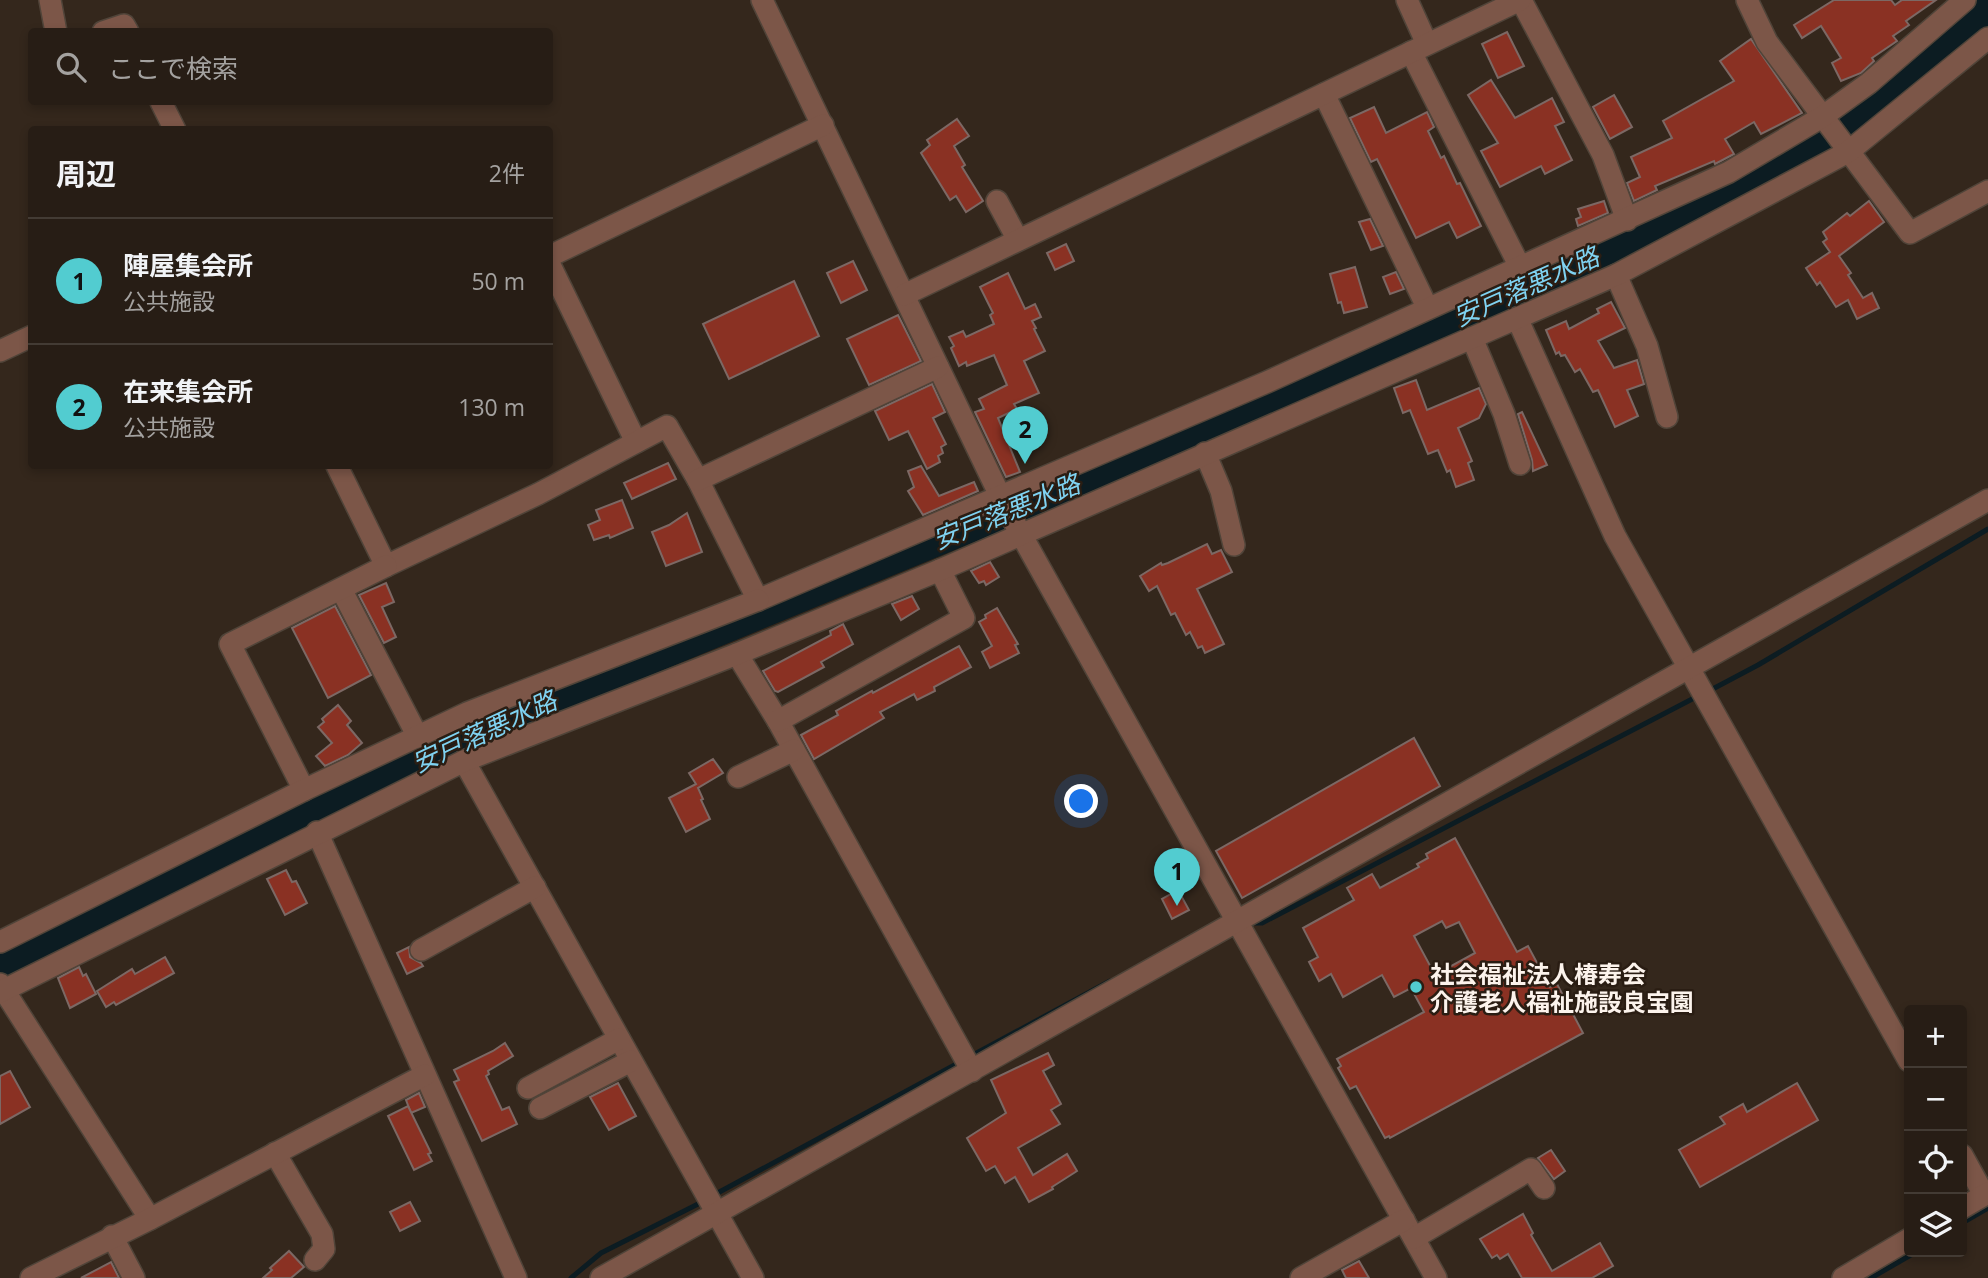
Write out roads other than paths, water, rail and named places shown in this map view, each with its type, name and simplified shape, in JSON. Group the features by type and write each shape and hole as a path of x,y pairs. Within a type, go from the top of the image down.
{"street":[{"path":"50,0 55,28"},
{"path":"762,0 1001,499 1436,1278"},
{"path":"1406,0 1419,48 1520,267"},
{"path":"904,295 1520,0 1603,155 1627,220"},
{"path":"1747,0 1768,42 1910,233 1988,191"},
{"path":"0,942 304,790 467,713 758,600 1001,499 1267,382 1729,172 1824,119 1965,0"},
{"path":"150,1219 1,988 464,761 737,654 940,570 1018,529 1205,453 1616,275 1845,148 1988,38"},
{"path":"1324,94 1427,307"},
{"path":"162,105 173,126"},
{"path":"553,255 823,125"},
{"path":"997,201 1018,240"},
{"path":"553,271 636,442"},
{"path":"1616,275 1647,346 1667,417"},
{"path":"1517,318 1615,536 1904,1052"},
{"path":"0,351 28,338"},
{"path":"1472,338 1504,414 1520,464"},
{"path":"698,480 938,367"},
{"path":"304,790 230,644 538,494 667,426 698,480 758,600"},
{"path":"1205,453 1221,491 1234,545"},
{"path":"338,469 386,566"},
{"path":"601,1278 1988,500"},
{"path":"778,721 964,618 940,570"},
{"path":"341,589 418,737"},
{"path":"737,654 778,721 972,1071"},
{"path":"738,777 794,750"},
{"path":"464,761 753,1278"},
{"path":"317,832 516,1278"},
{"path":"421,950 535,887"},
{"path":"528,1087 619,1039"},
{"path":"540,1108 631,1061"},
{"path":"31,1278 425,1075"},
{"path":"275,1153 322,1234 324,1248 315,1260"},
{"path":"1967,1163 1986,1194 1967,1205"},
{"path":"1301,1278 1531,1169 1544,1188"},
{"path":"112,1236 134,1278"},
{"path":"1843,1278 1904,1242"}],"waterway":[{"name":"安戸落悪水路","path":"0,972 501,719 1273,401 1802,160 1988,12"},
{"path":"1707,692 1758,665 1988,529"},
{"path":"1249,923 1262,923 1698,696"},
{"path":"971,1056 1110,981"},
{"path":"712,1196 962,1061"},
{"path":"571,1278 601,1253 704,1201"},
{"path":"1967,1220 1988,1208"},
{"path":"1871,1278 1907,1257"}],"place":[{"name":"在来集会所","path":"1025,464"},
{"name":"陣屋集会所","path":"1177,906"},
{"name":"社会福祉法人椿寿会 介護老人福祉施設良宝園","path":"1416,987"}]}
